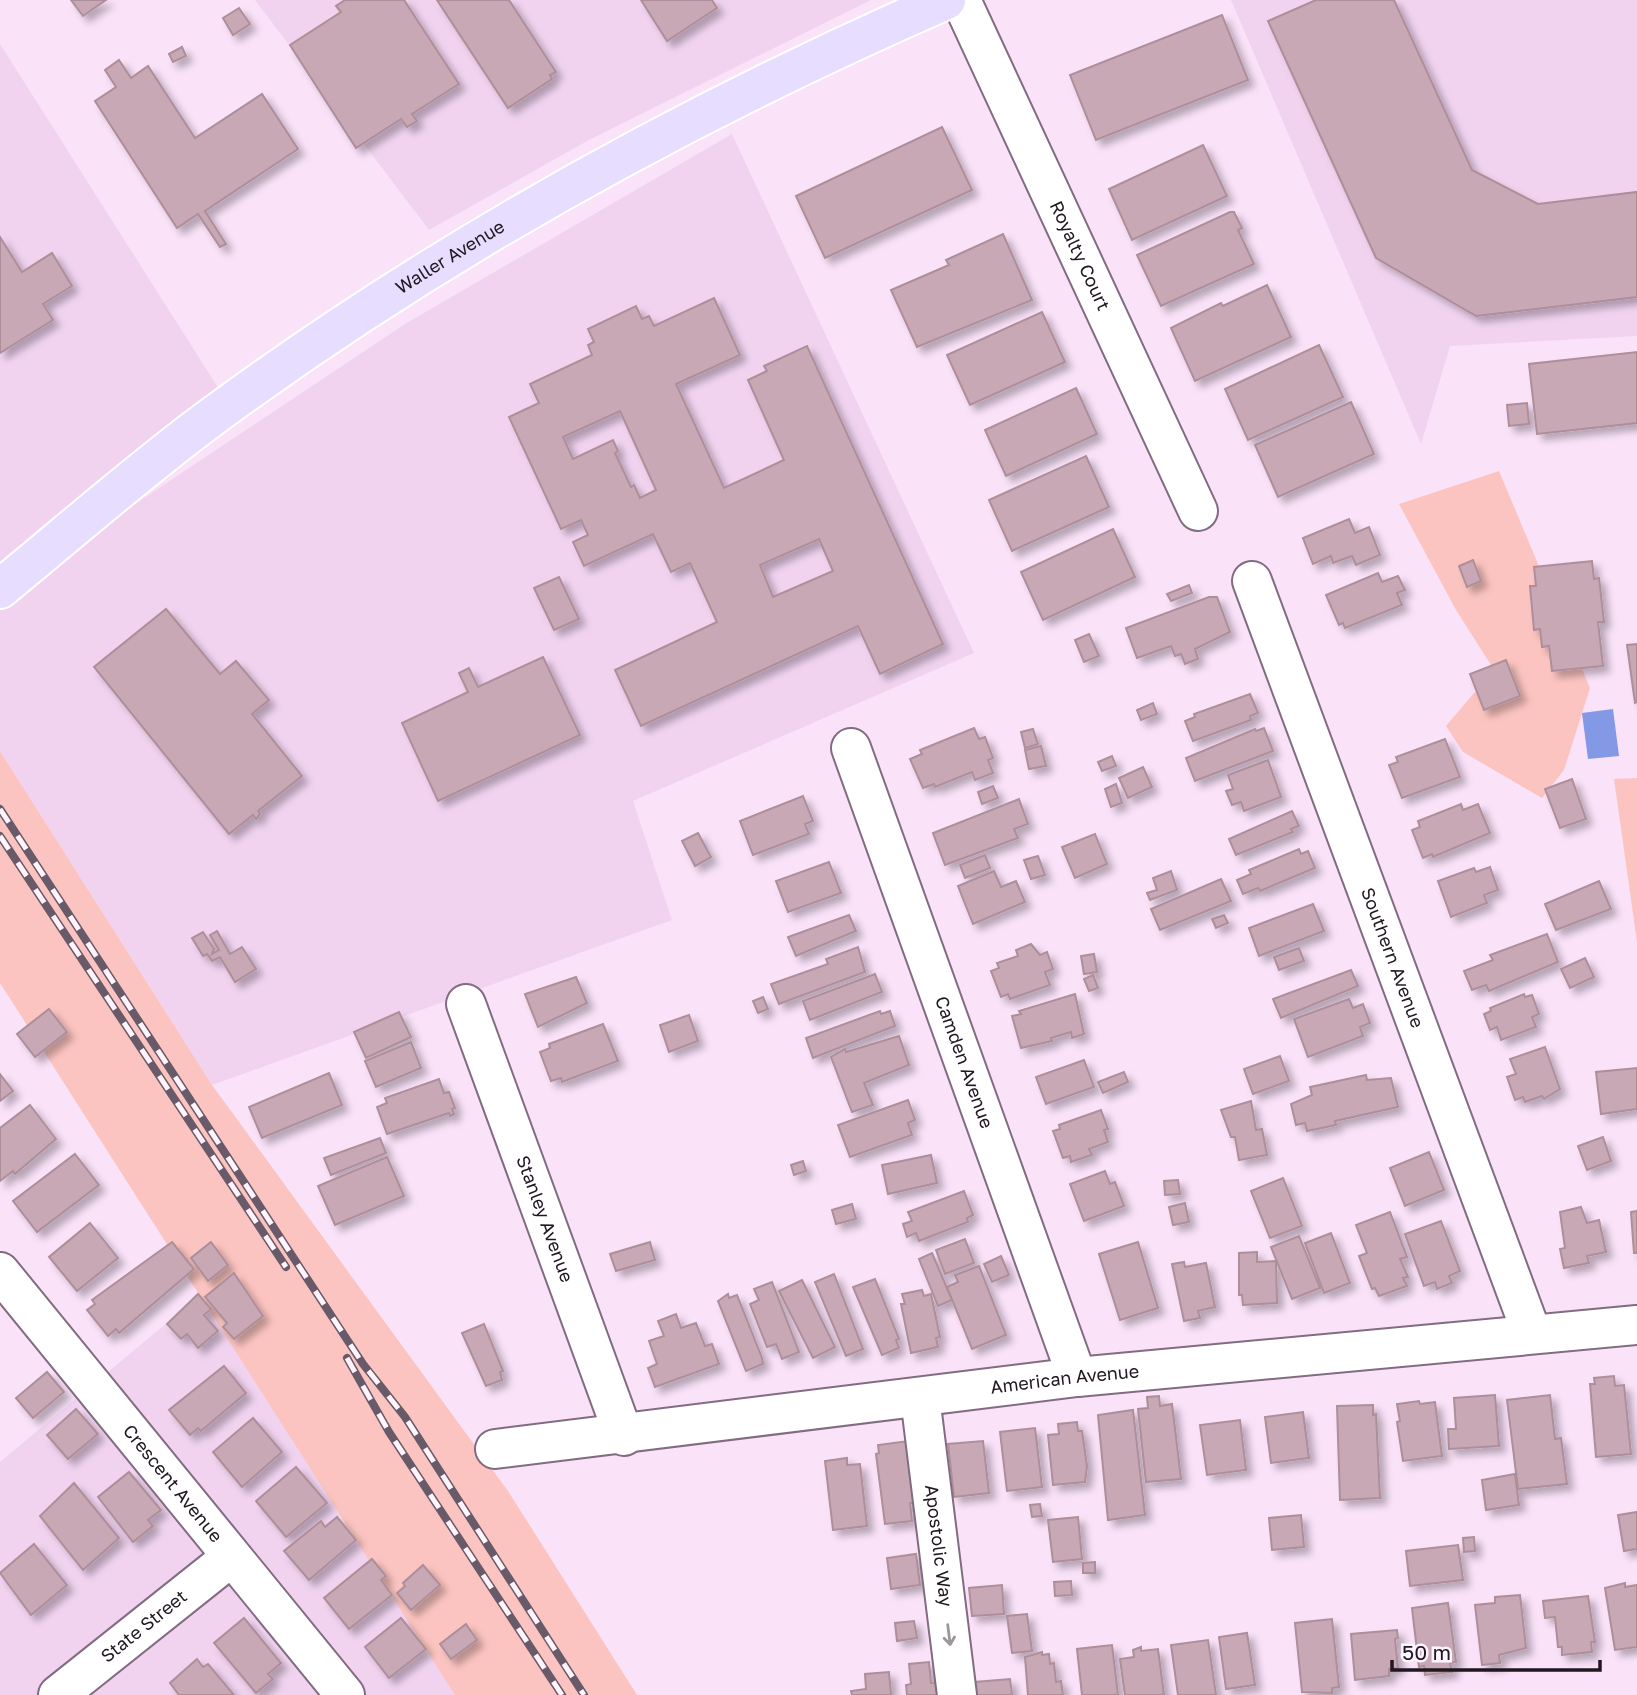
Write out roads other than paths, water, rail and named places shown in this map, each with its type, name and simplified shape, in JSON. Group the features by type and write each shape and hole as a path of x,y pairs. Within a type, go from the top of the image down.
{"main road":[{"name":"Waller Avenue","path":"0,589 204,423 374,305 505,222 709,110 847,43 946,0"}],"street":[{"name":"Royalty Court","path":"961,0 1198,511"},
{"name":"Southern Avenue","path":"1252,581 1532,1334"},
{"name":"Camden Avenue","path":"852,748 1077,1377"},
{"name":"Stanley Avenue","path":"466,1004 624,1436"},
{"name":"Crescent Avenue","path":"0,1272 230,1558 345,1695"},
{"name":"American Avenue","path":"495,1450 624,1436 1077,1377 1637,1325"},
{"name":"Apostolic Way","path":"920,1397 957,1695"},
{"name":"State Street","path":"58,1695 230,1558"}],"water":[{"path":"1613,709 1619,756 1588,759 1582,713"}],"railway":[{"path":"0,809 363,1364 405,1417 584,1695"},
{"path":"0,836 286,1267"},
{"path":"347,1358 389,1432 562,1695"}]}
